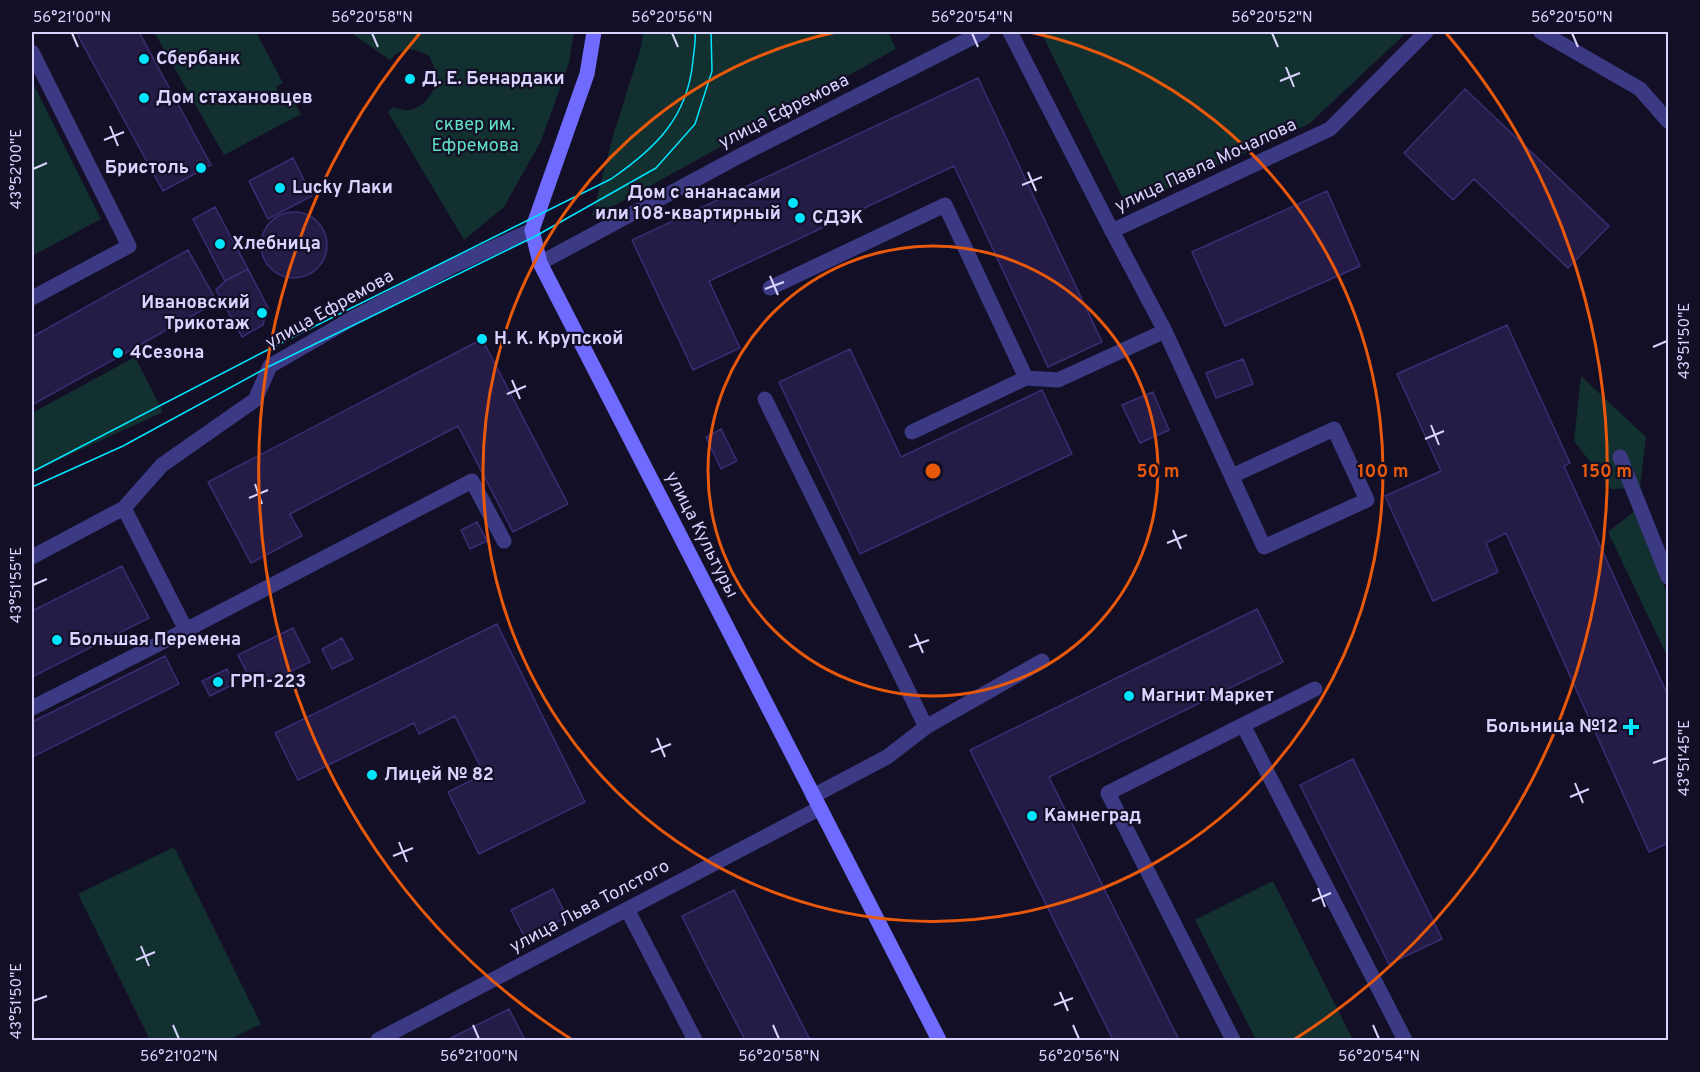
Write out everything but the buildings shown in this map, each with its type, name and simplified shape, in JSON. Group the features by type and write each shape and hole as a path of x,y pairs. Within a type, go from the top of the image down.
{"main road":[{"path":"532,230 587,74 594,32"},
{"name":"улица Культуры","path":"532,230 540,263 939,1041"}],"street":[{"name":"улица Ефремова","path":"540,263 747,152 983,32"},
{"name":"улица Павла Мочалова","path":"1010,32 1113,231 1330,129 1426,32"},
{"path":"1541,32 1640,89 1668,121"},
{"path":"32,52 129,246 32,298"},
{"path":"770,288 945,205 1026,378"},
{"name":"улица Ефремова","path":"124,508 162,465 255,400 270,366 363,313 451,267 532,230"},
{"path":"1113,231 1165,331 1264,547 1367,500 1334,429 1232,476"},
{"path":"912,432 1026,378 1058,380 1165,331"},
{"path":"765,399 926,728"},
{"path":"1620,457 1668,576"},
{"path":"32,708 472,481 504,541"},
{"path":"32,557 124,508 186,630"},
{"name":"улица Льва Толстого","path":"378,1041 627,909 816,802 887,757 926,728 1042,661"},
{"path":"1233,1041 1108,793 1315,689"},
{"path":"1243,725 1405,1041"},
{"path":"627,909 695,1041"}],"green space":[{"path":"154,32 256,32 283,83 276,87 285,103 293,100 301,114 224,155"},
{"name":"сквер им. Ефремова","path":"350,32 574,32 569,63 541,141 504,207 464,240 388,112 393,107 414,109 428,98 436,81 436,73 430,57 419,51 404,50 390,60"},
{"path":"643,32 888,32 896,49 592,216 613,136 641,47"},
{"path":"1041,32 1407,32 1309,124 1127,207"},
{"path":"32,81 101,219 32,256"},
{"path":"135,357 163,412 32,472 32,413"},
{"path":"1581,376 1646,437 1640,488 1611,489 1574,441"},
{"path":"1635,511 1668,596 1668,658 1608,532"},
{"path":"174,847 261,1024 228,1040 150,1040 78,894"},
{"path":"1273,881 1353,1040 1256,1040 1195,920"}],"tram line":[{"path":"32,472 279,344 611,179 655,143 677,115 690,80 695,32"},
{"path":"32,487 123,446 270,366 534,237 656,168 695,124 712,71 711,32"}],"place":[{"name":"Сбербанк","path":"144,59"},
{"name":"Д. Е. Бенардаки","path":"410,79"},
{"name":"Дом стахановцев","path":"144,98"},
{"name":"Бристоль","path":"201,168"},
{"name":"Lucky Лаки","path":"280,188"},
{"name":"Дом с ананасами или 108-квартирный","path":"793,203"},
{"name":"СДЭК","path":"800,218"},
{"name":"Хлебница","path":"220,244"},
{"name":"Ивановский Трикотаж","path":"262,313"},
{"name":"Н. К. Крупской","path":"482,339"},
{"name":"4Сезона","path":"118,353"},
{"name":"Большая Перемена","path":"57,640"},
{"name":"ГРП-223","path":"218,682"},
{"name":"Магнит Маркет","path":"1129,696"},
{"name":"Больница №12","path":"1631,727"},
{"name":"Лицей № 82","path":"372,775"},
{"name":"Камнеград","path":"1032,816"}]}
